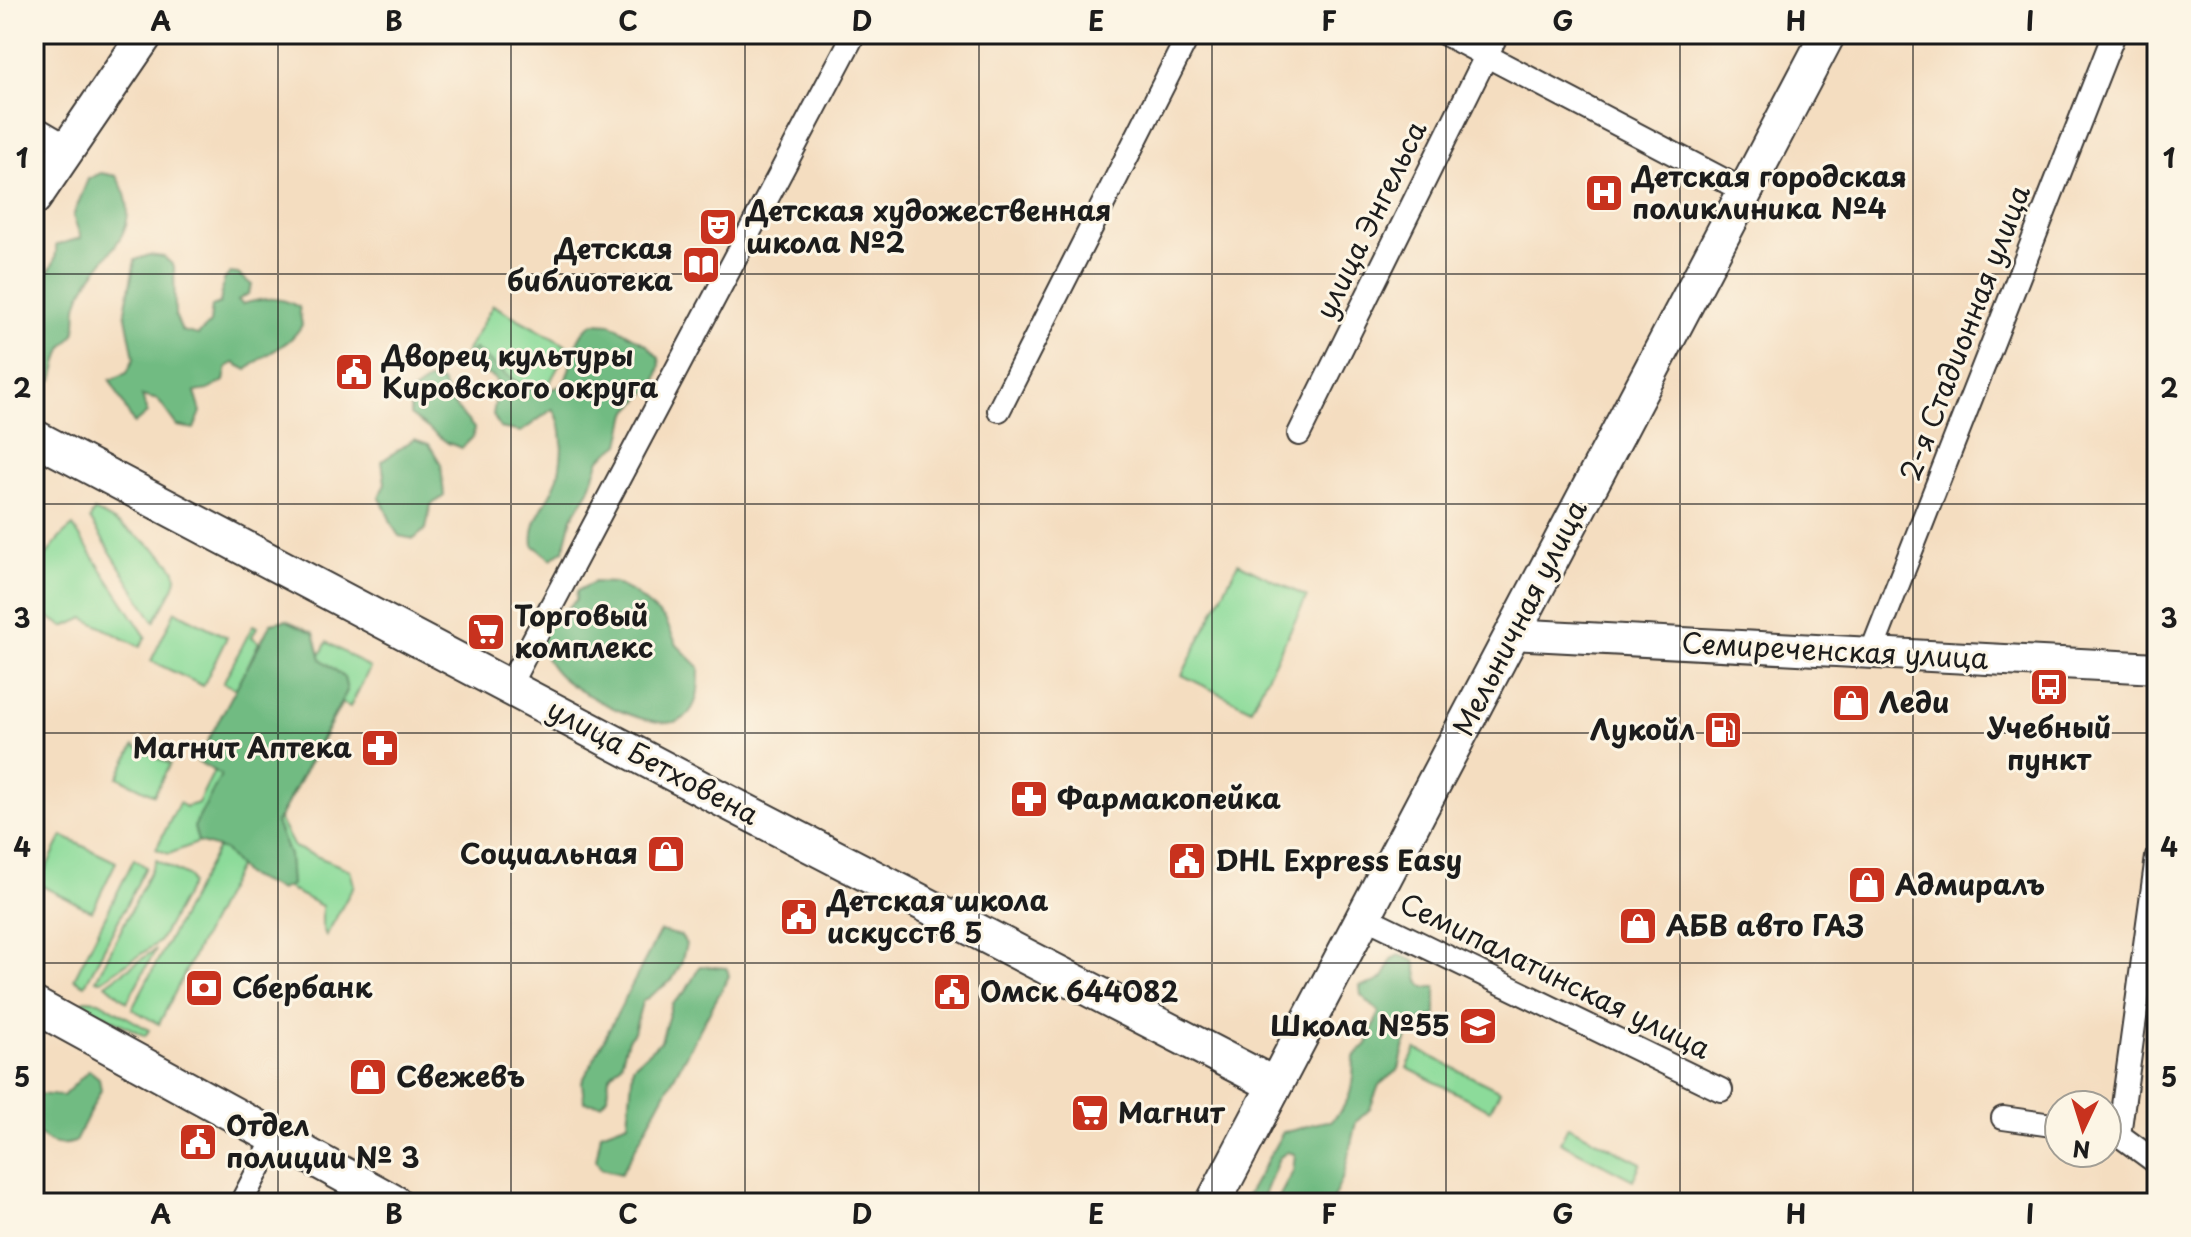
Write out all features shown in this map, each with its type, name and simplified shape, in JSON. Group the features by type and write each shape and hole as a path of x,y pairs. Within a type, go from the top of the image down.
{"main road":[{"path":"34,198 146,34"},
{"name":"Мельничная улица","path":"1213,1203 1828,34"},
{"name":"улица Бетховена","path":"34,437 1273,1084"},
{"name":"Семиреченская улица","path":"1512,634 2157,668"},
{"path":"34,1005 395,1203"}],"street":[{"path":"509,686 854,34"},
{"path":"999,410 1189,34"},
{"path":"1445,34 1745,191"},
{"name":"улица Энгельса","path":"1299,434 1497,34"},
{"name":"2-я Стадионная улица","path":"1871,653 2114,34"},
{"path":"34,127 70,148"},
{"path":"2120,1089 2157,857"},
{"name":"Семипалатинская улица","path":"1363,916 1721,1090"},
{"path":"2003,1118 2043,1124"},
{"path":"241,1203 275,1138"},
{"path":"2123,1141 2157,1163"}],"green space":[{"path":"101,173 116,176 126,197 128,214 124,230 85,287 78,303 74,334 62,349 53,380 37,383 34,381 34,347 39,342 34,309 36,290 54,262 56,245 81,238 73,216 88,179"},
{"path":"149,255 164,257 174,266 175,315 182,331 198,335 210,323 212,306 220,303 224,280 230,273 238,274 252,285 248,294 238,300 242,304 271,299 299,307 302,325 284,345 247,370 234,363 227,367 224,381 208,390 195,392 201,412 194,429 177,426 158,400 142,396 147,413 134,424 110,380 127,373 134,358 125,311 135,260"},
{"path":"493,305 569,347 542,397 465,354"},
{"path":"594,323 611,324 647,345 659,358 660,366 656,382 627,413 620,444 600,459 589,490 572,518 564,550 551,559 533,545 533,535 537,518 555,485 560,468 560,423 553,409 521,432 500,428 493,415 498,384 494,378 474,367 469,353 475,349 526,387 550,389 563,385 581,335"},
{"path":"429,380 442,382 453,404 474,428 473,437 462,448 448,443 410,415 410,393"},
{"path":"414,439 429,444 441,464 444,496 431,505 426,529 414,539 399,536 379,497 385,483 382,461"},
{"path":"94,511 142,539 174,569 176,577 173,588 154,622 90,519"},
{"path":"73,526 146,637 140,647 84,618 64,627 36,609 34,586 42,563"},
{"path":"1238,563 1307,597 1251,709 1182,675"},
{"path":"594,582 615,583 634,593 665,619 677,645 699,667 696,701 684,718 656,722 618,710 580,691 549,663 542,649 540,633 576,600 577,591"},
{"path":"175,611 227,637 203,686 151,661"},
{"path":"286,620 314,633 321,659 344,677 347,691 276,823 289,855 291,885 280,890 245,875 224,850 198,842 194,827 221,775 197,761 271,623"},
{"path":"253,625 257,627 252,637 259,642 237,689 223,683"},
{"path":"327,642 370,668 350,707 342,703 279,819 294,847 350,870 354,885 326,936 322,925 322,906 240,863 159,1024 132,1009"},
{"path":"230,718 215,836 169,854 156,849 179,803 186,807 198,803 213,773 210,760"},
{"path":"134,746 170,764 154,795 118,777"},
{"path":"62,836 116,862 92,911 38,884"},
{"path":"134,859 146,867 85,985 74,979"},
{"path":"156,860 189,877 191,884 159,942 100,981 96,980"},
{"path":"660,931 681,936 686,944 681,964 672,980 642,1002 621,1064 609,1077 607,1097 601,1104 584,1102 582,1082"},
{"path":"156,949 127,1002 106,984"},
{"path":"1399,955 1415,961 1419,981 1424,987 1436,987 1436,1015 1410,1025 1399,1069 1379,1085 1370,1109 1356,1122 1344,1175 1331,1203 1276,1203 1293,1171 1295,1154 1287,1152 1279,1158 1261,1203 1243,1203 1283,1132 1331,1121 1344,1106 1352,1084 1354,1057 1367,1044 1379,1012 1361,995 1360,986 1381,979 1391,959"},
{"path":"700,966 727,968 729,976 621,1174 601,1169 596,1160 601,1133 628,1123 633,1066 661,1041 672,1004 686,991"},
{"path":"85,1000 99,1001 149,1030 145,1036 82,1004"},
{"path":"1416,1049 1500,1091 1490,1110 1407,1068"},
{"path":"89,1070 99,1078 101,1090 75,1142 58,1144 48,1141 34,1130 37,1094 63,1096"},
{"path":"1568,1126 1641,1163 1633,1180 1560,1142"}],"place":[{"name":"Детская городская поликлиника №4","path":"1604,193"},
{"name":"Детская художественная школа №2","path":"718,227"},
{"name":"Детская библиотека","path":"701,265"},
{"name":"Дворец культуры Кировского округа","path":"354,372"},
{"name":"Торговый комплекс","path":"486,632"},
{"name":"Учебный пункт","path":"2049,687"},
{"name":"Леди","path":"1851,703"},
{"name":"Лукойл","path":"1723,730"},
{"name":"Магнит Аптека","path":"380,748"},
{"name":"Фармакопейка","path":"1029,799"},
{"name":"Социальная","path":"666,854"},
{"name":"DHL Express Easy","path":"1187,861"},
{"name":"Адмиралъ","path":"1867,885"},
{"name":"Детская школа искусств 5","path":"799,917"},
{"name":"АБВ авто ГАЗ","path":"1638,926"},
{"name":"Сбербанк","path":"204,988"},
{"name":"Омск 644082","path":"952,992"},
{"name":"Школа №55","path":"1478,1026"},
{"name":"Свежевъ","path":"368,1077"},
{"name":"Магнит","path":"1090,1113"},
{"name":"Отдел полиции № 3","path":"198,1142"}]}
